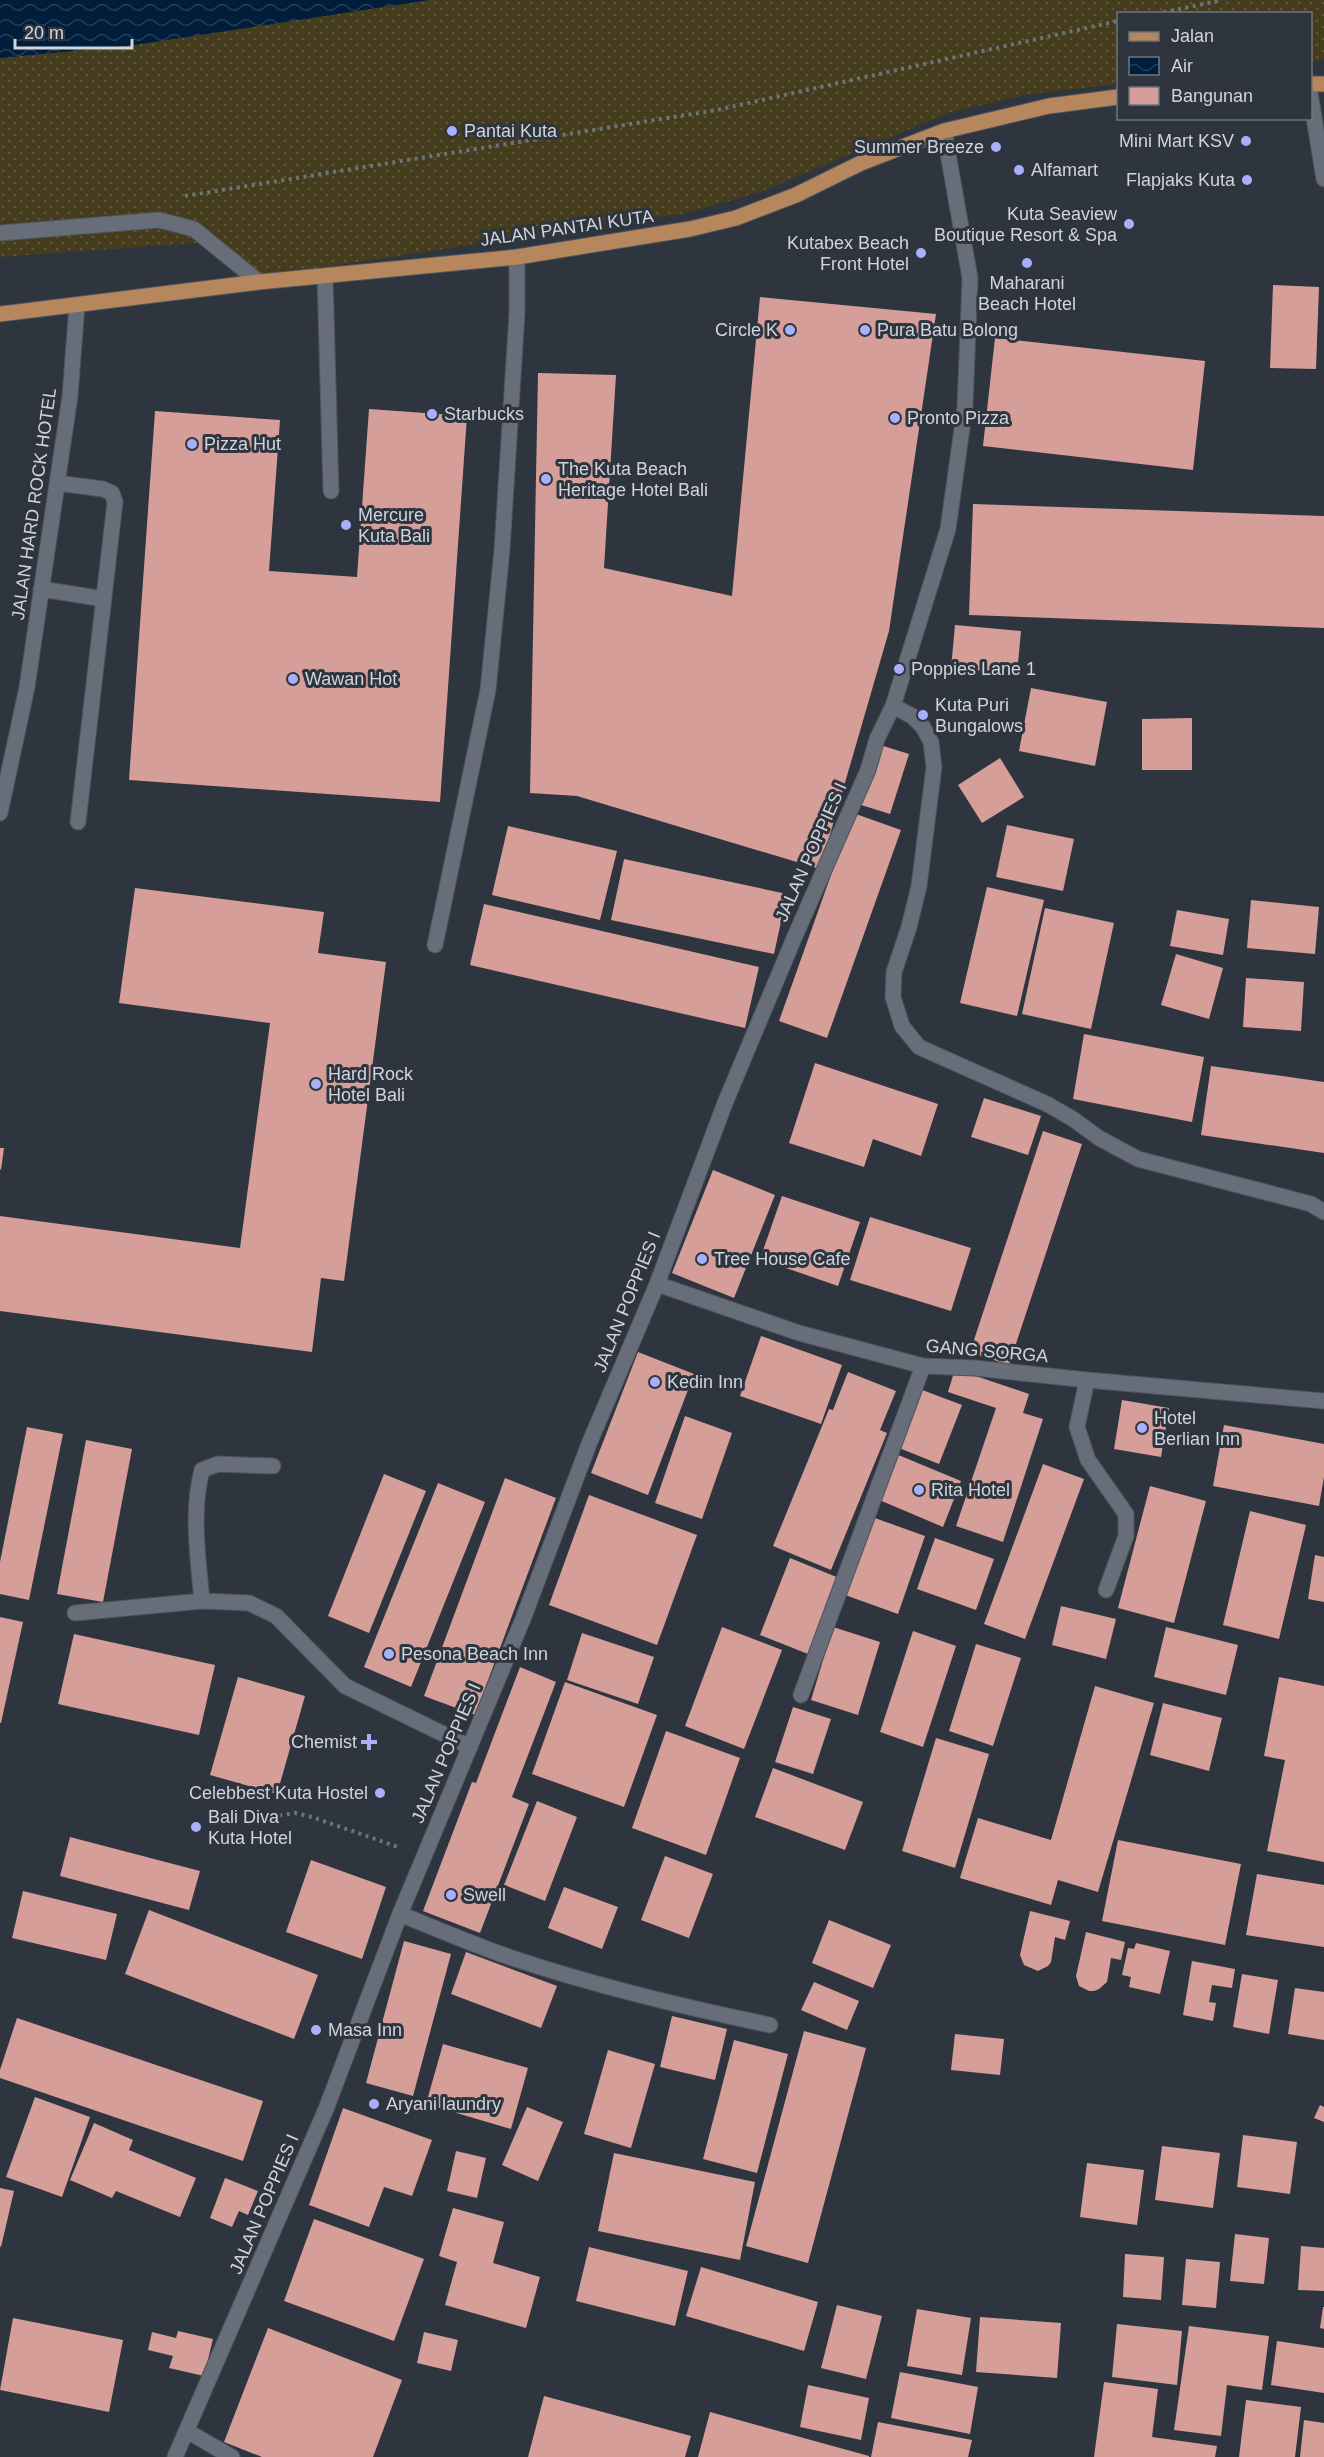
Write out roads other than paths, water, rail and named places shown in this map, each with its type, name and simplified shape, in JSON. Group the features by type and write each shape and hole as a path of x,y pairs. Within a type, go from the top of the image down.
{"main road":[{"name":"JALAN PANTAI KUTA","path":"0,314 259,282 517,257 640,238 736,218 796,195 861,163 944,131 1048,106 1117,97"}],"street":[{"path":"1312,100 1324,179"},
{"name":"JALAN POPPIES I","path":"175,2457 326,2109 400,1914 523,1619 589,1444 657,1284 725,1103 868,770 877,739 893,706 948,529 965,407 970,278 944,131"},
{"path":"0,233 159,220 194,229 259,282"},
{"path":"435,945 488,690 502,550 517,313 517,257"},
{"path":"325,277 331,491"},
{"name":"JALAN HARD ROCK HOTEL","path":"0,813 27,687 70,396 77,305"},
{"path":"57,483 103,489 112,493 115,502 78,822"},
{"path":"41,589 104,599"},
{"path":"893,706 912,716 923,727 931,742 934,767 919,886 909,927 894,972 893,998 902,1026 919,1047 1047,1104 1099,1138 1138,1159 1311,1204 1324,1212"},
{"name":"GANG SORGA","path":"657,1284 799,1333 924,1366 975,1368 1324,1401"},
{"path":"801,1695 924,1366"},
{"path":"1087,1380 1077,1427 1088,1460 1126,1514 1126,1536 1106,1590"},
{"path":"202,1601 196,1535 197,1489 202,1470 218,1464 273,1466"},
{"path":"75,1613 202,1601 249,1603 276,1616 345,1686 470,1747"},
{"path":"400,1914 511,1957 583,1980 672,2004 770,2025"},
{"path":"187,2431 232,2457"}],"water":[{"path":"0,0 429,0 134,45 0,58"}],"place":[{"name":"Pantai Kuta","path":"452,131"},
{"name":"Mini Mart KSV","path":"1246,141"},
{"name":"Summer Breeze","path":"996,147"},
{"name":"Alfamart","path":"1019,170"},
{"name":"Flapjaks Kuta","path":"1247,180"},
{"name":"Kuta Seaview Boutique Resort & Spa","path":"1129,224"},
{"name":"Kutabex Beach Front Hotel","path":"921,253"},
{"name":"Maharani Beach Hotel","path":"1027,263"},
{"name":"Circle K","path":"790,330"},
{"name":"Pura Batu Bolong","path":"865,330"},
{"name":"Starbucks","path":"432,414"},
{"name":"Pronto Pizza","path":"895,418"},
{"name":"Pizza Hut","path":"192,444"},
{"name":"The Kuta Beach Heritage Hotel Bali","path":"546,479"},
{"name":"Mercure Kuta Bali","path":"346,525"},
{"name":"Poppies Lane 1","path":"899,669"},
{"name":"Wawan Hot","path":"293,679"},
{"name":"Kuta Puri Bungalows","path":"923,715"},
{"name":"Hard Rock Hotel Bali","path":"316,1084"},
{"name":"Tree House Cafe","path":"702,1259"},
{"name":"Kedin Inn","path":"655,1382"},
{"name":"Hotel Berlian Inn","path":"1142,1428"},
{"name":"Rita Hotel","path":"919,1490"},
{"name":"Pesona Beach Inn","path":"389,1654"},
{"name":"Chemist","path":"369,1742"},
{"name":"Celebbest Kuta Hostel","path":"380,1793"},
{"name":"Bali Diva Kuta Hotel","path":"196,1827"},
{"name":"Swell","path":"451,1895"},
{"name":"Masa Inn","path":"316,2030"},
{"name":"Aryani laundry","path":"374,2104"}]}
